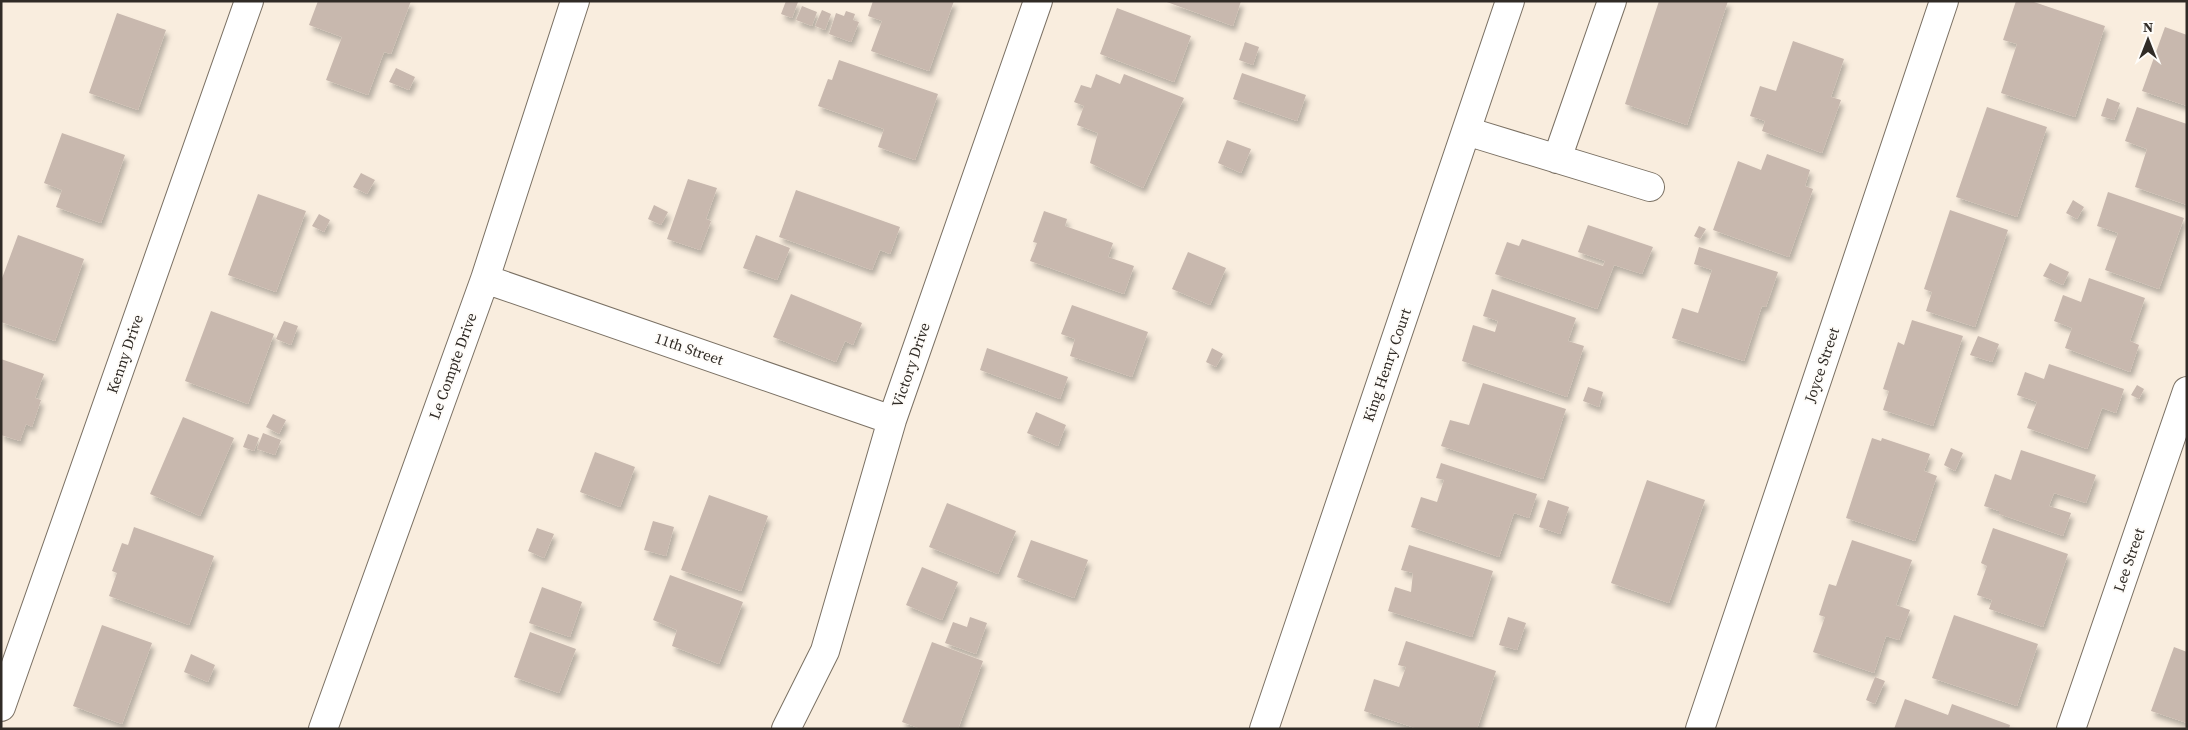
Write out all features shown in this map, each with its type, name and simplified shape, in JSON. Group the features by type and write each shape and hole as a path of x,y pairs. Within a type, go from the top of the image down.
{"street":[{"name":"Kenny Drive","path":"1,707 249,1"},
{"name":"Le Compte Drive","path":"323,729 485,279 575,1"},
{"name":"Victory Drive","path":"786,729 825,651 892,420 1038,1"},
{"name":"King Henry Court","path":"1264,729 1510,1"},
{"path":"1557,159 1612,1"},
{"name":"Joyce Street","path":"1700,729 1944,1"},
{"path":"1466,131 1650,187"},
{"name":"11th Street","path":"485,279 892,420"},
{"name":"Lee Street","path":"2071,729 2187,391"}],"building":[{"path":"318,1 411,1 391,54 384,52 368,95 326,80 342,37 309,25"},
{"path":"786,1 798,2 792,18 781,14"},
{"path":"873,1 954,1 929,71 871,51 882,21 868,16"},
{"path":"1164,1 1241,1 1233,26"},
{"path":"1659,1 1728,1 1687,125 1625,104"},
{"path":"2016,1 2031,1 2105,26 2075,117 2001,93 2017,44 2003,40"},
{"path":"802,6 817,12 812,26 796,20"},
{"path":"1117,8 1191,36 1174,82 1100,54"},
{"path":"822,10 831,14 825,30 815,26"},
{"path":"846,11 855,14 853,20 859,22 851,42 829,34 836,13 844,16"},
{"path":"117,13 166,30 138,110 89,93"},
{"path":"2165,27 2187,35 2187,106 2142,91"},
{"path":"1793,41 1844,59 1831,97 1841,100 1822,153 1762,131 1765,121 1750,116 1760,86 1776,91"},
{"path":"1245,42 1259,47 1253,65 1239,60"},
{"path":"839,60 938,94 915,160 878,147 884,129 818,106 828,79 832,80"},
{"path":"396,68 415,77 409,90 389,82"},
{"path":"1242,73 1306,95 1297,121 1233,99"},
{"path":"1096,74 1120,84 1124,74 1184,98 1143,188 1090,163 1098,133 1077,125 1084,106 1074,102 1081,85 1091,88"},
{"path":"2107,98 2120,103 2114,120 2101,116"},
{"path":"1987,107 2047,127 2017,217 1956,197"},
{"path":"2137,107 2187,124 2187,205 2135,187 2147,149 2125,141"},
{"path":"62,133 125,155 101,223 56,207 62,190 44,183"},
{"path":"1227,140 1251,149 1241,173 1218,163"},
{"path":"1767,154 1810,170 1805,186 1813,189 1789,257 1713,230 1738,161 1761,170"},
{"path":"361,173 375,180 367,194 353,187"},
{"path":"688,179 717,188 706,219 711,221 700,250 667,239"},
{"path":"796,190 900,227 890,254 880,250 872,270 779,237"},
{"path":"2108,192 2184,218 2159,289 2105,270 2118,233 2097,226"},
{"path":"258,194 306,211 276,292 228,275"},
{"path":"2073,200 2084,207 2077,219 2066,213"},
{"path":"654,205 668,212 661,225 648,219"},
{"path":"1950,210 2008,230 1975,327 1926,311 1932,292 1924,289"},
{"path":"1044,211 1067,219 1065,226 1113,243 1108,257 1134,266 1124,294 1030,261 1037,243 1033,242"},
{"path":"319,214 330,220 324,232 312,226"},
{"path":"1588,225 1653,247 1642,274 1614,265 1597,309 1495,274 1507,242 1519,246 1522,239 1603,266 1605,261 1578,252"},
{"path":"1699,226 1706,229 1700,239 1694,236"},
{"path":"18,235 84,259 55,341 1,322 1,281"},
{"path":"756,235 790,248 777,280 743,268"},
{"path":"1699,247 1778,272 1766,307 1762,306 1744,361 1672,338 1682,308 1698,313 1712,270 1694,264"},
{"path":"1188,252 1226,268 1210,305 1172,289"},
{"path":"2050,263 2069,272 2063,285 2043,276"},
{"path":"2089,278 2145,298 2130,341 2139,345 2130,372 2065,348 2072,328 2054,321 2063,295 2081,302"},
{"path":"1492,289 1576,318 1568,341 1584,346 1567,397 1462,361 1473,325 1495,332 1498,321 1483,316"},
{"path":"791,294 862,323 853,345 845,341 836,362 773,337"},
{"path":"1072,305 1148,332 1132,377 1070,356 1075,339 1061,334"},
{"path":"211,311 274,334 248,404 185,381"},
{"path":"1912,320 1963,336 1933,426 1883,410 1889,391 1883,389 1898,342 1904,345"},
{"path":"284,321 298,326 291,345 276,339"},
{"path":"1978,336 1999,344 1992,362 1970,355"},
{"path":"987,348 1068,377 1060,399 980,370"},
{"path":"1212,348 1223,354 1216,367 1206,362"},
{"path":"1,359 44,374 35,398 41,400 32,427 26,424 20,441 1,435"},
{"path":"2049,364 2124,389 2116,413 2102,408 2087,449 2027,428 2037,402 2017,395 2025,372 2044,379"},
{"path":"1483,383 1566,409 1543,479 1441,446 1450,420 1469,425"},
{"path":"2137,385 2144,389 2139,399 2131,395"},
{"path":"1588,387 1603,392 1599,407 1583,401"},
{"path":"1036,412 1066,425 1058,446 1027,433"},
{"path":"273,414 286,420 279,434 266,427"},
{"path":"183,417 234,438 200,516 150,494"},
{"path":"263,433 281,440 275,455 257,449"},
{"path":"248,434 259,438 254,451 243,447"},
{"path":"1872,438 1881,441 1882,438 1930,454 1924,471 1937,476 1915,541 1846,518"},
{"path":"1951,448 1963,453 1955,471 1944,465"},
{"path":"2021,450 2096,475 2086,503 2054,493 2049,506 2071,513 2063,536 1999,514 1999,511 1984,506 1995,474 2011,480"},
{"path":"595,452 635,467 620,507 580,492"},
{"path":"1441,463 1537,494 1529,518 1514,513 1499,557 1411,527 1421,497 1437,502 1444,480 1436,478"},
{"path":"1647,480 1705,500 1669,603 1611,583"},
{"path":"709,495 768,516 741,591 681,570"},
{"path":"1548,500 1569,507 1560,534 1539,527"},
{"path":"947,503 1016,531 998,574 929,547"},
{"path":"653,521 674,527 666,556 644,550"},
{"path":"134,527 214,556 189,625 109,596 117,573 112,571 122,543 128,545"},
{"path":"537,528 554,534 544,558 528,551"},
{"path":"1993,528 2068,554 2043,627 1989,609 1992,600 1977,595 1987,566 1981,563"},
{"path":"1031,540 1088,560 1074,598 1017,577"},
{"path":"1852,540 1912,560 1896,605 1910,610 1899,640 1886,636 1874,673 1813,652 1825,617 1819,615 1829,584 1836,586"},
{"path":"1409,545 1493,571 1472,637 1388,611 1395,587 1411,592 1413,573 1401,570"},
{"path":"922,567 958,582 942,620 906,605"},
{"path":"670,575 743,602 719,664 672,646 677,630 653,620"},
{"path":"542,587 582,602 570,637 529,623"},
{"path":"1954,615 2038,644 2017,706 1932,678"},
{"path":"970,617 987,623 976,654 945,643 953,622 967,627"},
{"path":"1508,617 1526,623 1517,650 1499,645"},
{"path":"102,625 152,643 122,724 73,706"},
{"path":"530,632 576,649 559,693 514,677"},
{"path":"1406,641 1496,671 1477,729 1418,729 1364,711 1374,679 1399,687 1406,667 1398,665"},
{"path":"932,642 983,661 958,729 921,729 902,722"},
{"path":"2174,647 2187,652 2187,723 2151,711"},
{"path":"191,654 215,665 208,682 184,672"},
{"path":"1875,677 1885,681 1875,704 1866,700"},
{"path":"1905,699 1948,715 1952,704 2010,725 2009,729 1894,729"}]}
